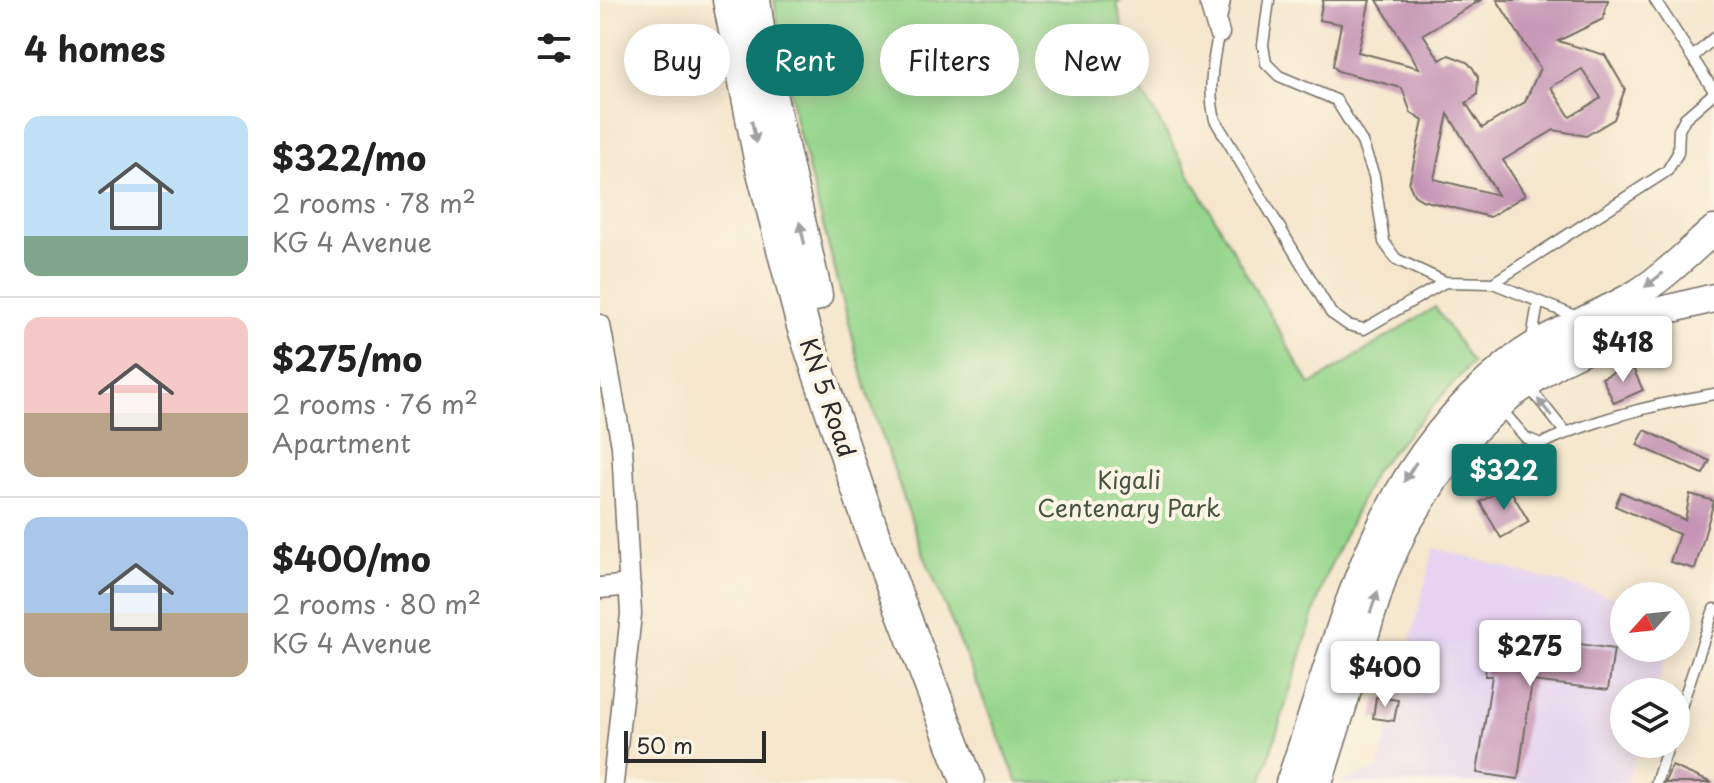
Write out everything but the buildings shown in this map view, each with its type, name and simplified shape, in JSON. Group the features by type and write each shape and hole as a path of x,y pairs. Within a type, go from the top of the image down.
{"main road":[{"name":"KN 5 Road","path":"729,0 761,164 803,326 874,537 968,783"},
{"name":"KN 5 Road","path":"754,0 763,63 817,297 902,551 992,783"},
{"path":"1318,783 1328,712 1362,566 1386,511 1419,459 1463,404 1530,348 1636,295 1714,230"},
{"path":"1290,783 1328,712 1404,528 1435,478 1497,405 1559,362 1661,311 1714,298"}],"street":[{"path":"1209,0 1219,33"},
{"path":"600,325 622,446 631,614 613,783"},
{"path":"600,588 630,585"}],"lane":[{"path":"1225,0 1210,82 1210,101 1215,120 1331,313 1348,325 1364,329 1445,282"},
{"path":"1269,0 1263,45 1266,63 1279,76 1336,100 1362,142 1374,176 1384,242 1396,259 1445,282 1493,283 1584,320"},
{"path":"1493,283 1667,171 1678,153 1679,130 1685,118 1714,92 1655,0"},
{"path":"1693,57 1714,38"},
{"path":"1530,348 1538,303"},
{"path":"1526,384 1565,432"},
{"path":"1497,405 1533,442 1541,444 1565,432 1669,402 1714,394"},
{"path":"1690,680 1714,609"},
{"path":"1656,783 1664,758"}],"shaded area":[{"path":"1434,548 1610,596 1610,662 1665,662 1659,678 1610,678 1610,758 1635,758 1627,783 1337,783 1378,770"}],"green space":[{"name":"Kigali Centenary Park","path":"774,0 1122,0 1117,4 1122,24 1035,24 1035,96 1145,96 1310,385 1435,307 1472,363 1375,470 1326,575 1261,783 1018,783 921,548 867,392 796,122 791,96 864,96 864,24 778,24"}]}
